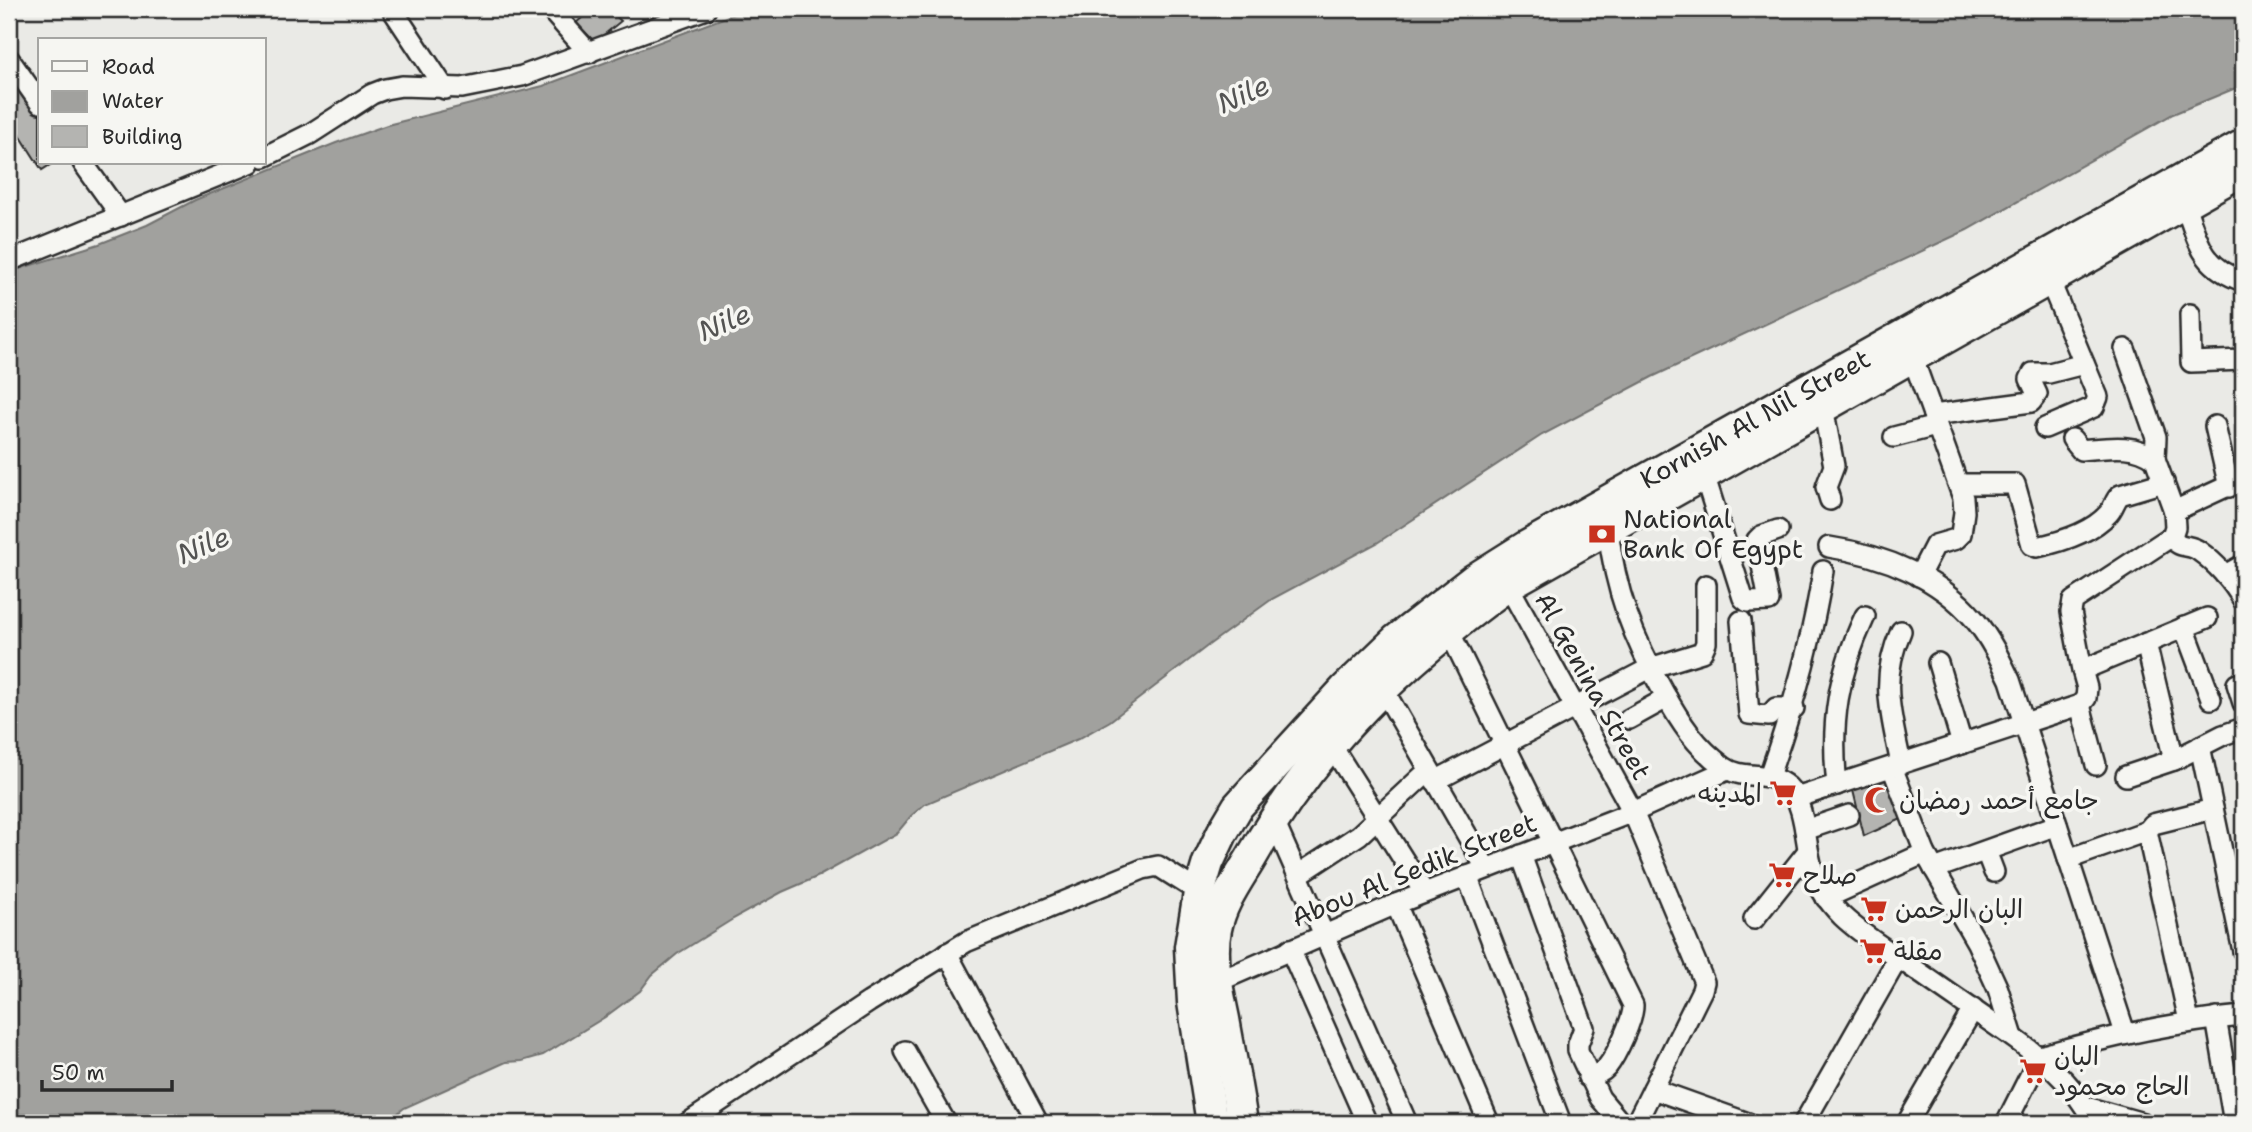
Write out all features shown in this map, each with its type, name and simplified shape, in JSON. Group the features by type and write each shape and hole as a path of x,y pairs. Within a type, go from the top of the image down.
{"main road":[{"name":"Kornish Al Nil Street","path":"1243,1117 1217,982 1214,947 1216,928 1212,898 1213,853 1238,806 1345,689 1396,640 1474,580 1527,546 2243,145"},
{"name":"Kornish Al Nil Street","path":"1212,1123 1190,975 1193,920 1330,743 1382,687 1448,629 1508,585 2243,170"}],"street":[{"path":"392,9 445,89"},
{"path":"550,9 589,52"},
{"path":"266,156 310,134 372,94 402,86 445,89 488,84 522,76 706,9"},
{"path":"9,59 38,100"},
{"path":"84,164 121,216"},
{"path":"9,261 248,164"},
{"path":"2184,203 2208,261 2226,275 2243,281"},
{"path":"2045,428 2090,410 2097,403 2098,397 2049,279"},
{"path":"2190,314 2191,362 2243,360"},
{"path":"1796,798 2080,705 2088,692 2081,670 2071,612 2073,601 2172,536 2175,531 2174,511 2155,459 2156,437 2125,349"},
{"path":"1912,356 1959,484 1964,512 1961,534 1956,539 1935,545 1919,576"},
{"path":"1894,437 1935,421 2031,402 2037,394 2030,379 2033,373 2049,373 2084,364"},
{"path":"1823,407 1834,466 1826,487 1830,500"},
{"path":"2174,511 2236,483 2215,426"},
{"path":"2072,439 2081,450 2110,446 2140,450 2155,459"},
{"path":"1704,474 1744,598 1748,602 1769,601 1757,540 1778,530"},
{"path":"1959,484 2015,484 2032,545 2037,547 2059,541 2097,524 2109,514 2120,495 2164,482"},
{"path":"1608,529 1617,587 1626,615 1667,698 1698,745 1727,770 1769,776 1785,785 1796,798 1814,876 1826,898 1860,931 2040,1056 2065,1079 2090,1115 2143,1123"},
{"path":"2172,536 2181,547 2198,550 2225,575 2243,600"},
{"path":"1829,547 1875,556 1919,576 1949,595 1975,619 1995,648 2010,680 2125,1033"},
{"path":"2225,575 2243,565"},
{"path":"1769,776 1794,708 1816,617 1823,571"},
{"name":"Al Genina Street","path":"1508,585 1633,812 1704,982 1636,1123"},
{"path":"1298,875 1339,850 1432,775 1506,743 1650,668 1703,652 1706,585"},
{"path":"1837,785 1834,746 1837,698 1843,670 1865,616"},
{"path":"2081,670 2207,618"},
{"path":"1741,621 1749,714 1769,716 1776,708 1794,708"},
{"path":"2184,627 2211,699"},
{"path":"1448,629 1506,743 1633,1008 1612,1060 1599,1074 1588,1077"},
{"path":"1900,631 1889,664 1887,682 1897,765 1930,861 1977,943 1998,989 2013,1037"},
{"path":"2146,643 2174,761"},
{"path":"1938,663 1962,744"},
{"path":"2237,684 2243,703"},
{"path":"1382,687 1486,868"},
{"path":"1629,719 1667,698"},
{"path":"2080,705 2096,765"},
{"path":"2126,776 2174,761 2200,746 2243,728"},
{"path":"1330,743 1424,892"},
{"path":"2200,746 2243,951"},
{"name":"Abou Al Sedik Street","path":"1217,982 1325,933 1633,812 1727,770"},
{"path":"2068,859 2147,831 2153,824 2213,808"},
{"path":"1805,830 1849,815"},
{"path":"1273,819 1407,1123"},
{"path":"1826,898 1930,861 1986,851 2057,825"},
{"path":"2147,831 2189,1021"},
{"path":"1755,919 1808,851"},
{"path":"1986,851 1994,872"},
{"path":"1521,855 1584,1028 1578,1051 1600,1098 1621,1123"},
{"path":"688,1123 869,1002 966,942 1143,869 1158,866 1212,898"},
{"path":"1467,876 1561,1123"},
{"path":"1396,904 1489,1123"},
{"path":"1290,949 1367,1123"},
{"path":"947,953 1038,1123"},
{"path":"1804,1123 1898,958"},
{"path":"1907,1123 1973,1009"},
{"path":"2006,1123 2040,1056 2125,1033 2189,1021 2243,1016"},
{"path":"2216,1018 2234,1123"},
{"path":"905,1051 946,1123"},
{"path":"1653,1089 1708,1117 1748,1123"}],"water":[{"name":"Nile","path":"747,9 2243,9 2243,85 2173,114 1967,230 1652,377 1542,435 1377,543 1272,599 1110,721 1078,739 925,804 897,833 733,919 677,954 652,975 640,991 605,1017 543,1055 506,1062 404,1108 386,1123 9,1123 9,272 99,244 147,225 195,200 336,143 387,125 543,86"}],"building":[{"path":"592,9 609,9 621,21 595,42 576,23"},
{"path":"19,73 38,104 38,164 9,118 9,82"},
{"path":"38,164 51,164 42,170"},
{"name":"جامع أحمد رمضان","path":"1890,771 1906,817 1864,836 1851,782"}],"place":[{"name":"National Bank Of Egypt","path":"1602,534"},
{"name":"المدينه","path":"1783,793"},
{"name":"جامع أحمد رمضان","path":"1878,800"},
{"name":"صلاح","path":"1782,875"},
{"name":"البان الرحمن","path":"1874,909"},
{"name":"مقلة","path":"1873,951"},
{"name":"البان الحاج محمود","path":"2033,1071"}]}
